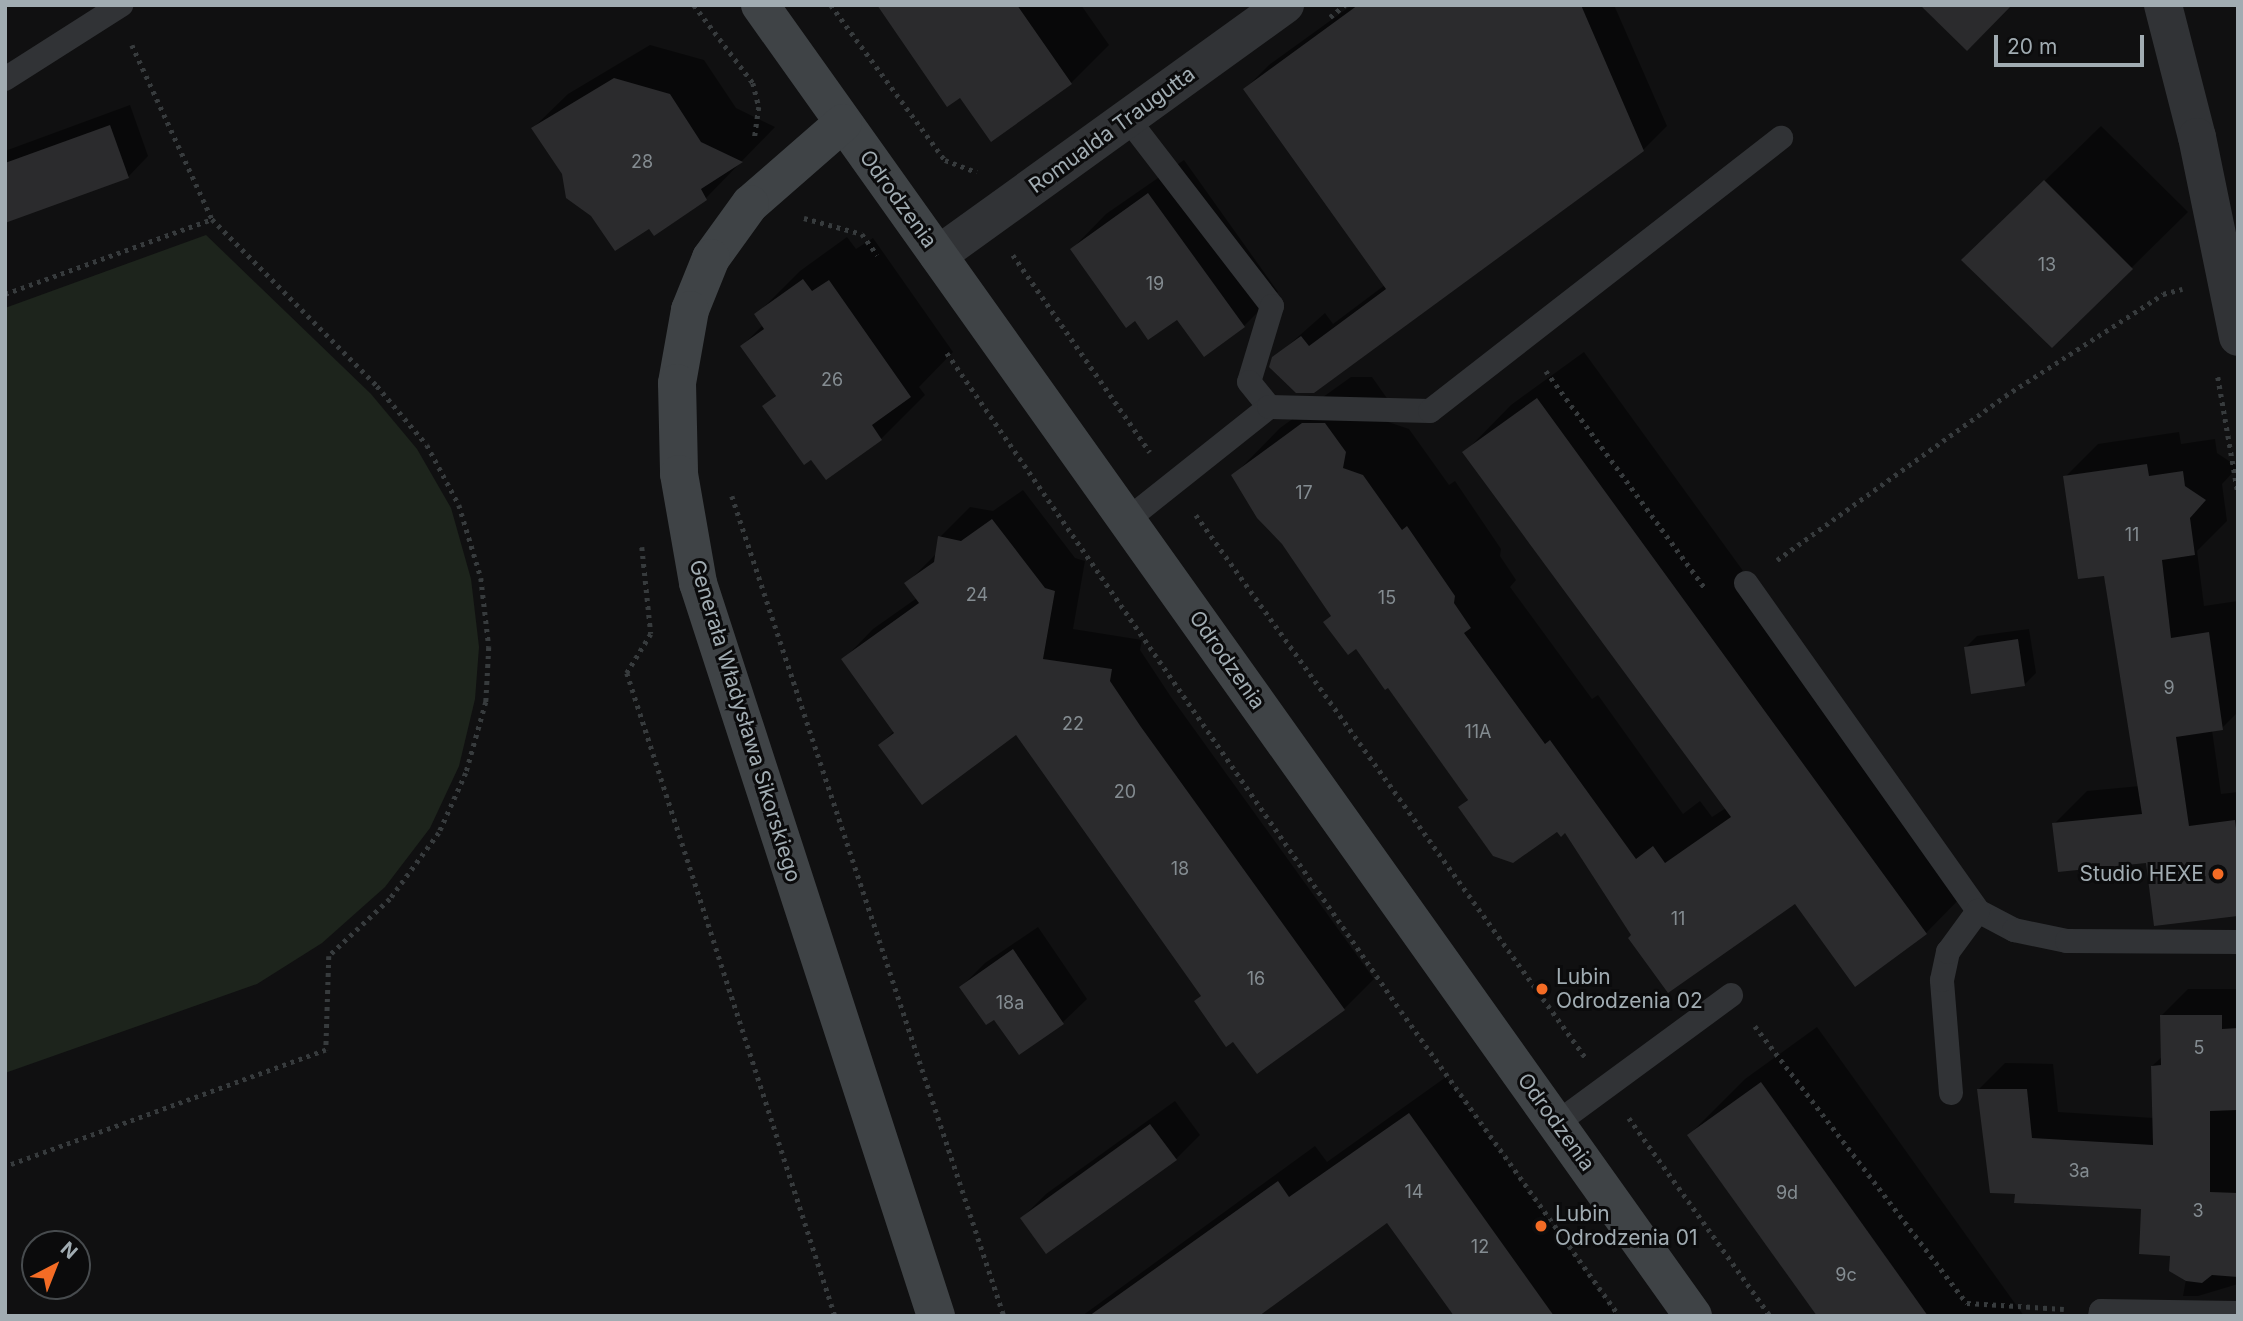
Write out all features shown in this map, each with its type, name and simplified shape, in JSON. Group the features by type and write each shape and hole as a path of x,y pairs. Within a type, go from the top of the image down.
{"street":[{"name":"Odrodzenia","path":"760,5 1693,1316"},
{"name":"Romualda Traugutta","path":"938,255 1285,5"},
{"path":"2163,5 2211,201 2238,337"},
{"name":"Generała Władysława Sikorskiego","path":"844,123 750,204 712,258 690,310 677,383 679,474 698,583 936,1316"}],"lane":[{"path":"5,79 118,7"},
{"path":"1128,119 1272,306 1249,382 1269,407"},
{"path":"1127,520 1269,407 1430,411 1781,138"},
{"path":"1746,583 1978,911 2014,930 2067,941 2238,943"},
{"path":"1951,1093 1942,980 1948,952 1978,911"},
{"path":"1557,1123 1731,995"},
{"path":"2100,1313 2238,1313"}],"path":[{"path":"831,5 945,160 989,176 1027,238 1013,256 1770,1316"},
{"path":"5,1167 326,1050 329,956 390,899 439,833 466,773 486,702 489,647 481,578 459,505 427,444 377,386 212,219 118,7"},
{"path":"796,215 862,234 886,267"},
{"path":"5,294 212,219"},
{"path":"1746,583 2005,396 2162,294 2186,288"},
{"path":"942,346 1401,1011 1619,1316"},
{"path":"731,491 1004,1316"},
{"path":"1731,995 1967,1303 2100,1313"}],"shaded area":[{"path":"206,235 371,394 417,449 451,508 471,579 479,647 475,699 459,766 430,828 385,887 322,943 257,984 5,1073 5,308"}],"building":[{"path":"877,5 1017,5 1072,84 991,142 960,98 947,107"},
{"path":"1358,5 1581,5 1644,151 1314,393 1296,393 1269,367 1272,357 1301,336 1309,346 1386,289 1243,89"},
{"path":"1920,5 2012,5 1967,51"},
{"path":"614,78 670,94 701,142 743,162 701,189 707,200 654,236 649,229 615,251 591,216 566,198 562,174 531,128"},
{"path":"110,125 129,178 5,223 5,163"},
{"path":"2044,180 2133,269 2052,348 1961,260"},
{"path":"1148,193 1245,327 1204,357 1177,320 1148,340 1135,321 1126,328 1070,249"},
{"path":"803,279 812,291 829,280 911,397 872,425 882,440 826,480 811,460 804,465 762,406 776,396 740,346 764,329 754,314"},
{"path":"1537,398 1927,934 1855,987 1795,904 1668,993 1628,938 1631,935 1565,833 1561,837 1557,832 1513,863 1493,856 1458,807 1468,800 1388,688 1385,690 1356,649 1348,655 1323,622 1331,616 1282,544 1257,518 1231,475 1302,423 1325,423 1346,452 1343,468 1363,475 1402,530 1407,526 1455,596 1454,603 1471,628 1464,633 1545,744 1550,740 1636,859 1653,846 1665,863 1731,817 1462,452"},
{"path":"2147,464 2149,476 2183,471 2185,486 2206,500 2190,518 2195,555 2162,560 2171,638 2209,632 2223,730 2176,737 2189,826 2235,820 2238,844 2238,916 2154,926 2146,863 2058,872 2052,823 2142,814 2104,576 2078,579 2063,476"},
{"path":"992,519 1045,588 1055,591 1043,659 1112,669 1110,681 1141,727 1345,1010 1257,1074 1233,1042 1226,1047 1194,1001 1201,996 1016,735 922,805 878,745 894,733 841,659 919,603 904,583 934,562 938,536 961,541"},
{"path":"2018,639 2025,686 1971,694 1964,647"},
{"path":"1013,949 1064,1024 1019,1055 994,1020 986,1025 959,987"},
{"path":"2160,1015 2222,1015 2222,1029 2238,1028 2238,1110 2210,1111 2210,1192 2238,1193 2238,1277 2212,1275 2202,1283 2186,1281 2169,1271 2170,1256 2139,1254 2141,1209 2014,1203 2015,1194 1990,1193 1977,1089 2027,1089 2032,1138 2153,1145 2151,1066 2161,1065"},
{"path":"1761,1082 1928,1316 1817,1316 1687,1135"},
{"path":"1409,1113 1554,1316 1454,1316 1387,1223 1259,1316 1089,1316 1278,1181 1289,1197"},
{"path":"1150,1124 1177,1160 1046,1254 1020,1218"}],"place":[{"name":"Studio HEXE","path":"2218,874"},
{"name":"Lubin Odrodzenia 02","path":"1542,989"},
{"name":"Lubin Odrodzenia 01","path":"1541,1226"}]}
